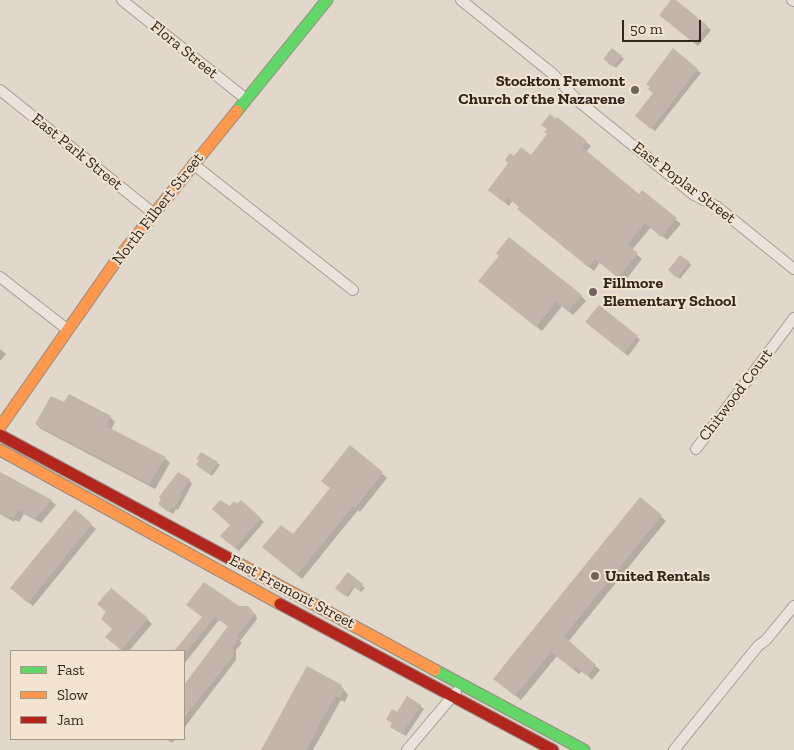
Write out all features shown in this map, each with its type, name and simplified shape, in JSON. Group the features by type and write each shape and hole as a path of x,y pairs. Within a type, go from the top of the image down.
{"main road":[{"name":"North Filbert Street","path":"0,427 116,260 327,0"},
{"name":"East Fremont Street","path":"0,435 584,750"},
{"name":"East Fremont Street","path":"0,450 186,554 553,750"}],"street":[{"name":"Flora Street","path":"122,0 246,99"},
{"name":"East Poplar Street","path":"461,0 553,74 577,100 694,195 716,206 794,269"},
{"name":"East Park Street","path":"0,90 153,213"},
{"path":"193,164 353,290"},
{"path":"0,277 68,330"},
{"name":"Chitwood Court","path":"696,449 794,318"},
{"path":"674,750 758,646 766,640 794,606"},
{"path":"407,750 463,684"}],"building":[{"path":"671,0 676,0 708,26 694,43 659,15"},
{"path":"612,48 622,56 613,67 603,59"},
{"path":"673,48 698,69 651,129 635,116 653,93 646,84"},
{"path":"550,114 556,119 557,117 587,141 582,147 639,194 642,190 677,218 661,237 645,223 627,245 638,253 618,278 595,259 588,267 517,209 519,207 507,197 503,202 488,190 508,163 505,160 510,153 514,156 521,147 531,155 547,134 544,132 547,129 541,125"},
{"path":"509,237 582,295 568,311 556,302 536,327 478,281 499,256 496,253"},
{"path":"680,255 690,262 677,278 668,270"},
{"path":"599,305 638,336 624,353 585,322"},
{"path":"69,394 111,416 106,426 166,457 149,484 35,424 51,396 64,402"},
{"path":"350,445 383,472 355,508 353,506 297,575 262,547 281,525 293,534 330,488 321,481"},
{"path":"201,452 218,462 210,474 196,465 199,460 196,459"},
{"path":"0,472 52,500 35,519 18,510 13,518 10,516 9,518 0,513"},
{"path":"178,472 190,479 180,494 182,495 174,508 172,507 168,512 158,504 161,499 159,497"},
{"name":"United Rentals","path":"640,497 662,515 564,636 596,665 587,676 576,667 574,670 551,652 515,696 493,679"},
{"path":"220,500 230,506 234,501 237,504 241,500 261,518 235,548 220,536 230,525 212,509"},
{"path":"75,509 92,524 28,603 10,588"},
{"path":"348,572 363,584 359,591 353,586 345,596 335,588"},
{"path":"204,582 239,606 248,606 254,615 237,636 239,638 233,646 233,656 185,717 185,684 228,626 215,617 187,651 175,650 202,617 186,605"},
{"path":"111,588 148,618 121,650 105,637 112,629 101,619 106,612 97,604"},
{"path":"307,666 342,685 341,687 344,689 340,698 335,696 306,750 261,750"},
{"path":"407,696 421,705 402,734 390,727 392,723 386,719 392,709 397,712"}],"traffic: fast":[{"path":"237,111 327,0"},
{"path":"435,670 584,750"}],"traffic: slow":[{"path":"0,427 116,261 237,111"},
{"path":"0,450 280,604"},
{"path":"234,561 435,670"}],"traffic: jam":[{"path":"0,435 234,561"},
{"path":"280,604 553,750"}],"place":[{"name":"Stockton Fremont Church of the Nazarene","path":"635,90"},
{"name":"Fillmore Elementary School","path":"593,292"},
{"name":"United Rentals","path":"595,576"}]}
